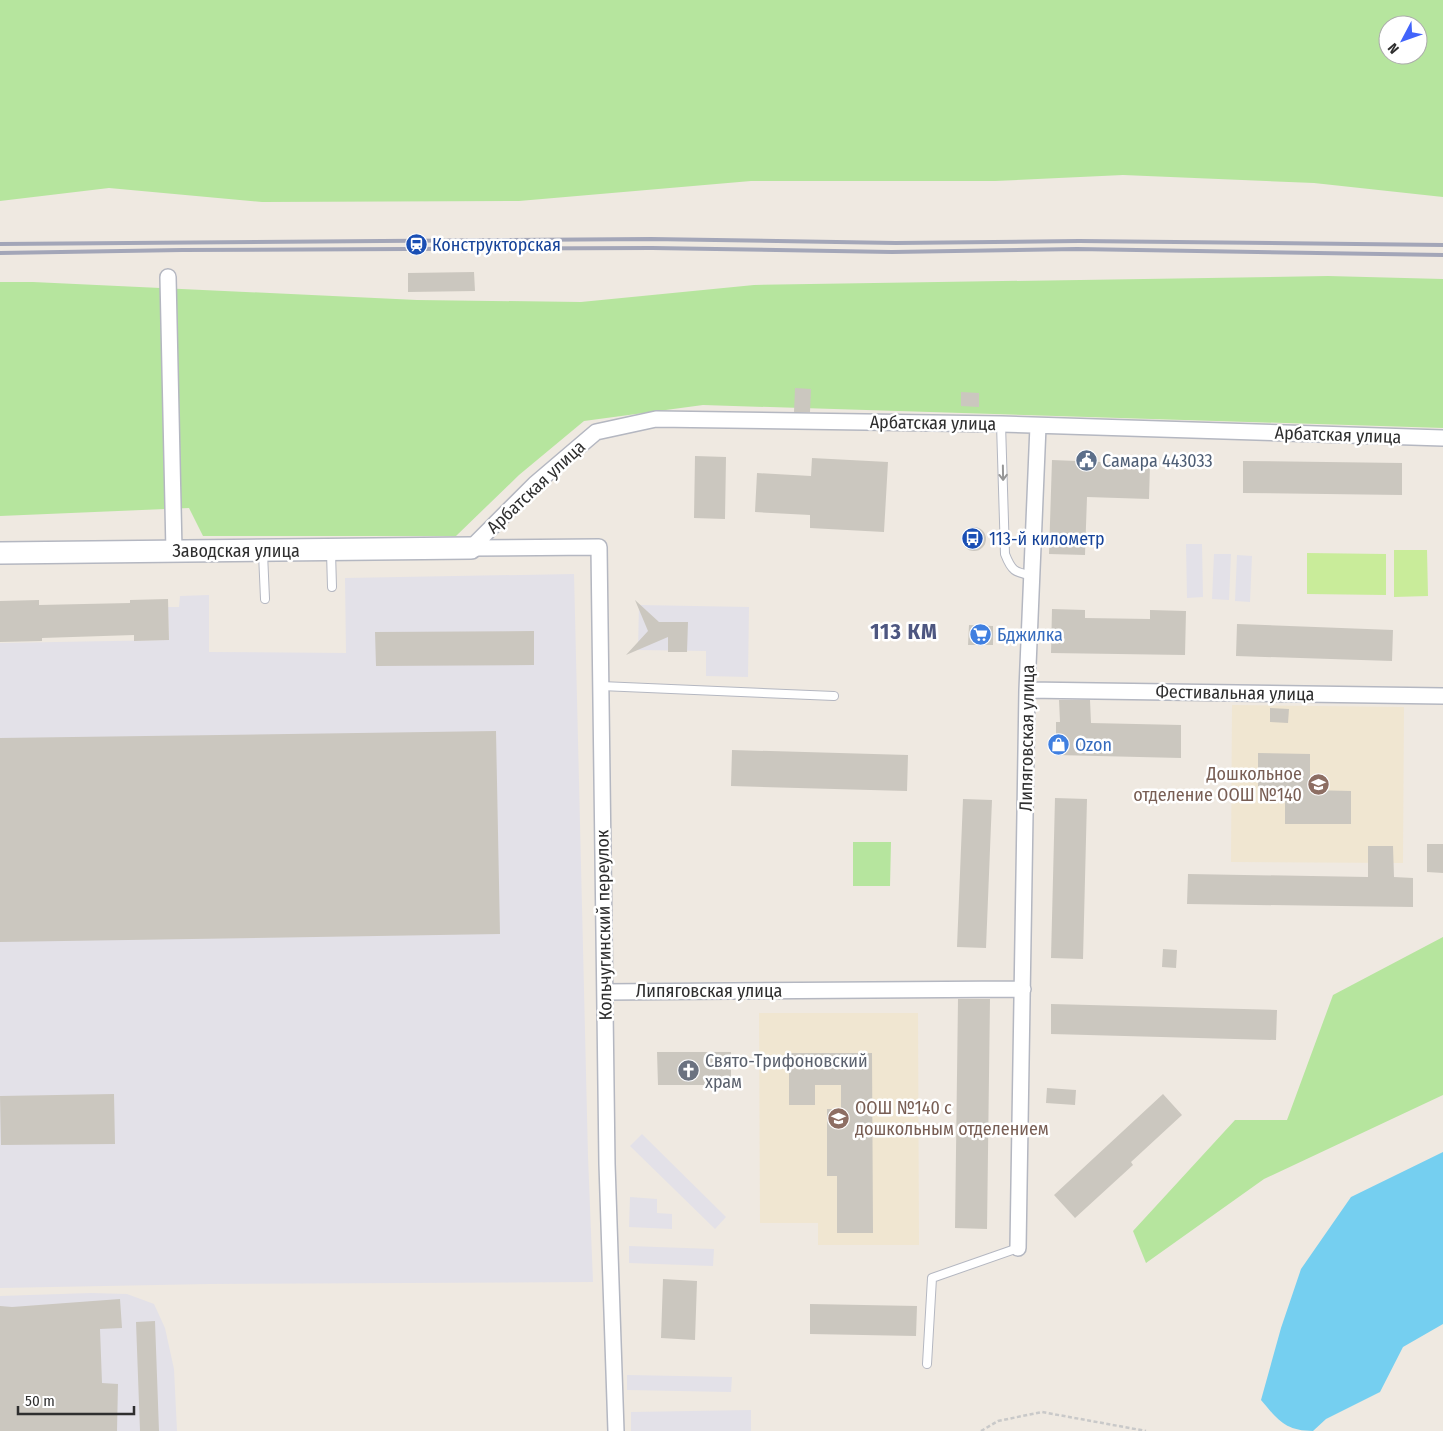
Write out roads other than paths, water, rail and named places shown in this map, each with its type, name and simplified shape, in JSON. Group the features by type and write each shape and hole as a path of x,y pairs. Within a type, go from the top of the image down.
{"street":[{"path":"168,277 174,551"},
{"name":"Арбатская улица","path":"471,548 534,484 596,432 656,419 1001,424 1443,438"},
{"name":"Липяговская улица","path":"1018,1248 1027,690 1038,426"},
{"name":"Кольчугинский переулок","path":"471,548 599,547 607,1164 616,1431"},
{"name":"Заводская улица","path":"0,553 471,548"},
{"name":"Фестивальная улица","path":"1027,690 1443,696"},
{"name":"Липяговская улица","path":"605,992 1023,990"}],"lane":[{"path":"1001,424 1004,554 1010,567 1018,573 1033,576"},
{"path":"331,550 332,587"},
{"path":"263,551 265,599"},
{"path":"601,686 834,696"},
{"path":"927,1364 932,1278 1018,1248"}],"water":[{"path":"1443,1152 1443,1324 1403,1347 1380,1392 1326,1419 1313,1431 1295,1429 1283,1423 1261,1400 1281,1328 1301,1269 1351,1197"}],"railway":[{"path":"0,244 651,239 896,243 1079,241 1443,245"},
{"path":"0,253 182,250 652,248 892,252 1077,249 1443,255"}],"place":[{"name":"Конструкторская","path":"416,245"},
{"name":"Самара 443033","path":"1086,461"},
{"name":"113-й километр","path":"973,539"},
{"name":"Бджилка","path":"981,635"},
{"name":"Ozon","path":"1059,745"},
{"name":"Дошкольное отделение ООШ №140","path":"1318,784"},
{"name":"Свято-Трифоновский храм","path":"689,1071"},
{"name":"ООШ №140 с дошкольным отделением","path":"839,1118"}],"district":[{"name":"113 КМ","path":"904,631"}]}
